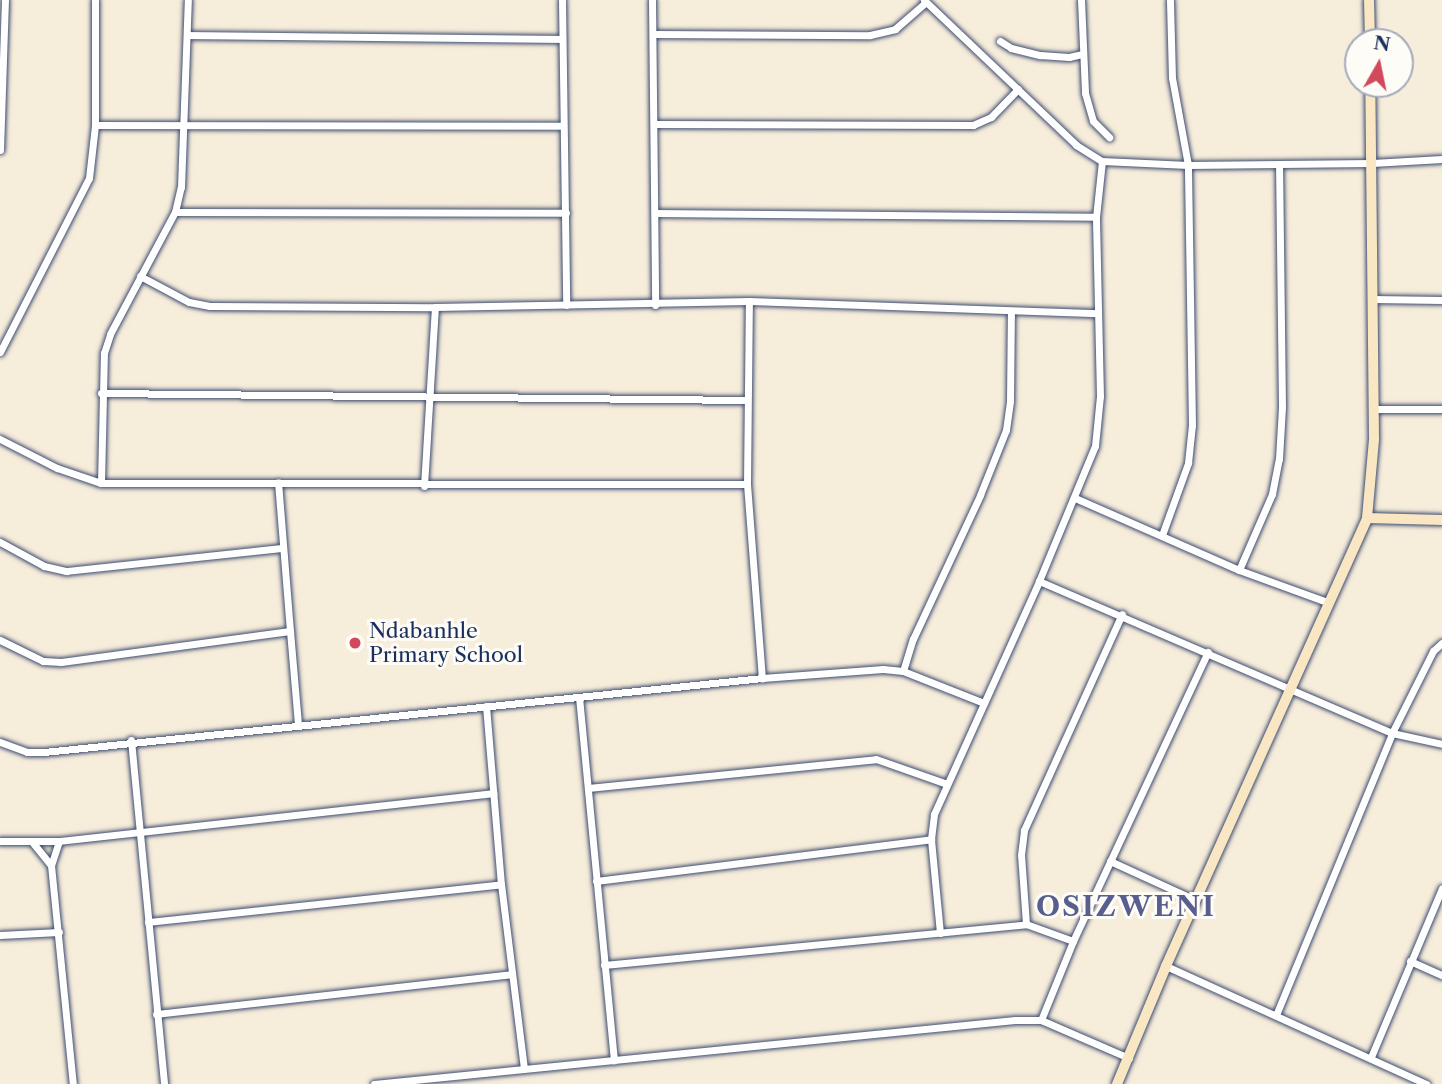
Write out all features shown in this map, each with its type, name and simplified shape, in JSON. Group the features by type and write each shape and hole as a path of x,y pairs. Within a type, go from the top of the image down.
{"street":[{"path":"0,150 5,0"},
{"path":"0,352 2,342 89,177 95,125 95,0"},
{"path":"101,483 104,353 110,334 175,212 181,187 186,123 188,0"},
{"path":"562,0 566,305"},
{"path":"652,0 655,304"},
{"path":"1081,0 1082,54 1088,107 1093,121 1109,137"},
{"path":"1162,535 1188,463 1191,443 1188,165 1172,78 1170,0"},
{"path":"1369,0 1370,28"},
{"path":"653,34 870,35 895,29 925,1 1076,145 1102,161 1188,165 1372,163 1442,159"},
{"path":"187,35 562,39"},
{"path":"1000,41 1011,48 1040,55 1069,57 1082,54"},
{"path":"654,124 973,125 991,117 1018,89"},
{"path":"1117,1084 1289,687 1367,518 1373,467 1370,98"},
{"path":"95,125 186,123 563,126"},
{"path":"940,933 931,839 934,814 1039,581 1095,446 1099,417 1096,217 1102,161"},
{"path":"1239,570 1272,494 1279,459 1282,407 1279,164"},
{"path":"175,212 566,213"},
{"path":"655,213 1096,217"},
{"path":"140,276 200,306 435,307 749,301 1098,313"},
{"path":"1373,299 1442,300"},
{"path":"749,301 747,484 762,678"},
{"path":"424,486 435,307"},
{"path":"902,671 913,639 980,495 1006,430 1010,401 1011,311"},
{"path":"101,393 746,400"},
{"path":"1373,409 1442,409"},
{"path":"0,439 57,468 87,481 101,483 278,482 424,486 747,484"},
{"path":"278,482 298,725"},
{"path":"1075,498 1239,570 1327,602"},
{"path":"1367,518 1442,520"},
{"path":"0,542 44,566 66,571 283,548"},
{"path":"1039,581 1122,614 1392,733 1442,744"},
{"path":"1026,924 1021,855 1024,830 1122,614"},
{"path":"0,640 43,661 61,662 290,631"},
{"path":"1276,1015 1392,733 1433,651 1442,643"},
{"path":"1041,1020 1073,941 1208,652"},
{"path":"0,742 27,752 762,678 902,671 984,703"},
{"path":"579,697 614,1060"},
{"path":"486,706 501,884 524,1069"},
{"path":"131,740 164,1084"},
{"path":"588,788 876,758 947,784"},
{"path":"0,841 59,841 493,793"},
{"path":"596,881 931,839"},
{"path":"59,841 51,865 74,1084"},
{"path":"33,843 51,865"},
{"path":"1110,861 1195,900"},
{"path":"148,922 501,884"},
{"path":"1371,1057 1442,888"},
{"path":"604,965 1026,924 1073,941"},
{"path":"0,935 59,932"},
{"path":"1410,961 1442,975"},
{"path":"1166,966 1426,1084"},
{"path":"156,1014 512,974"},
{"path":"374,1084 1015,1020 1041,1020 1129,1058"}],"place":[{"name":"Ndabanhle Primary School","path":"355,643"}],"district":[{"name":"OSIZWENI","path":"1126,906"}]}
